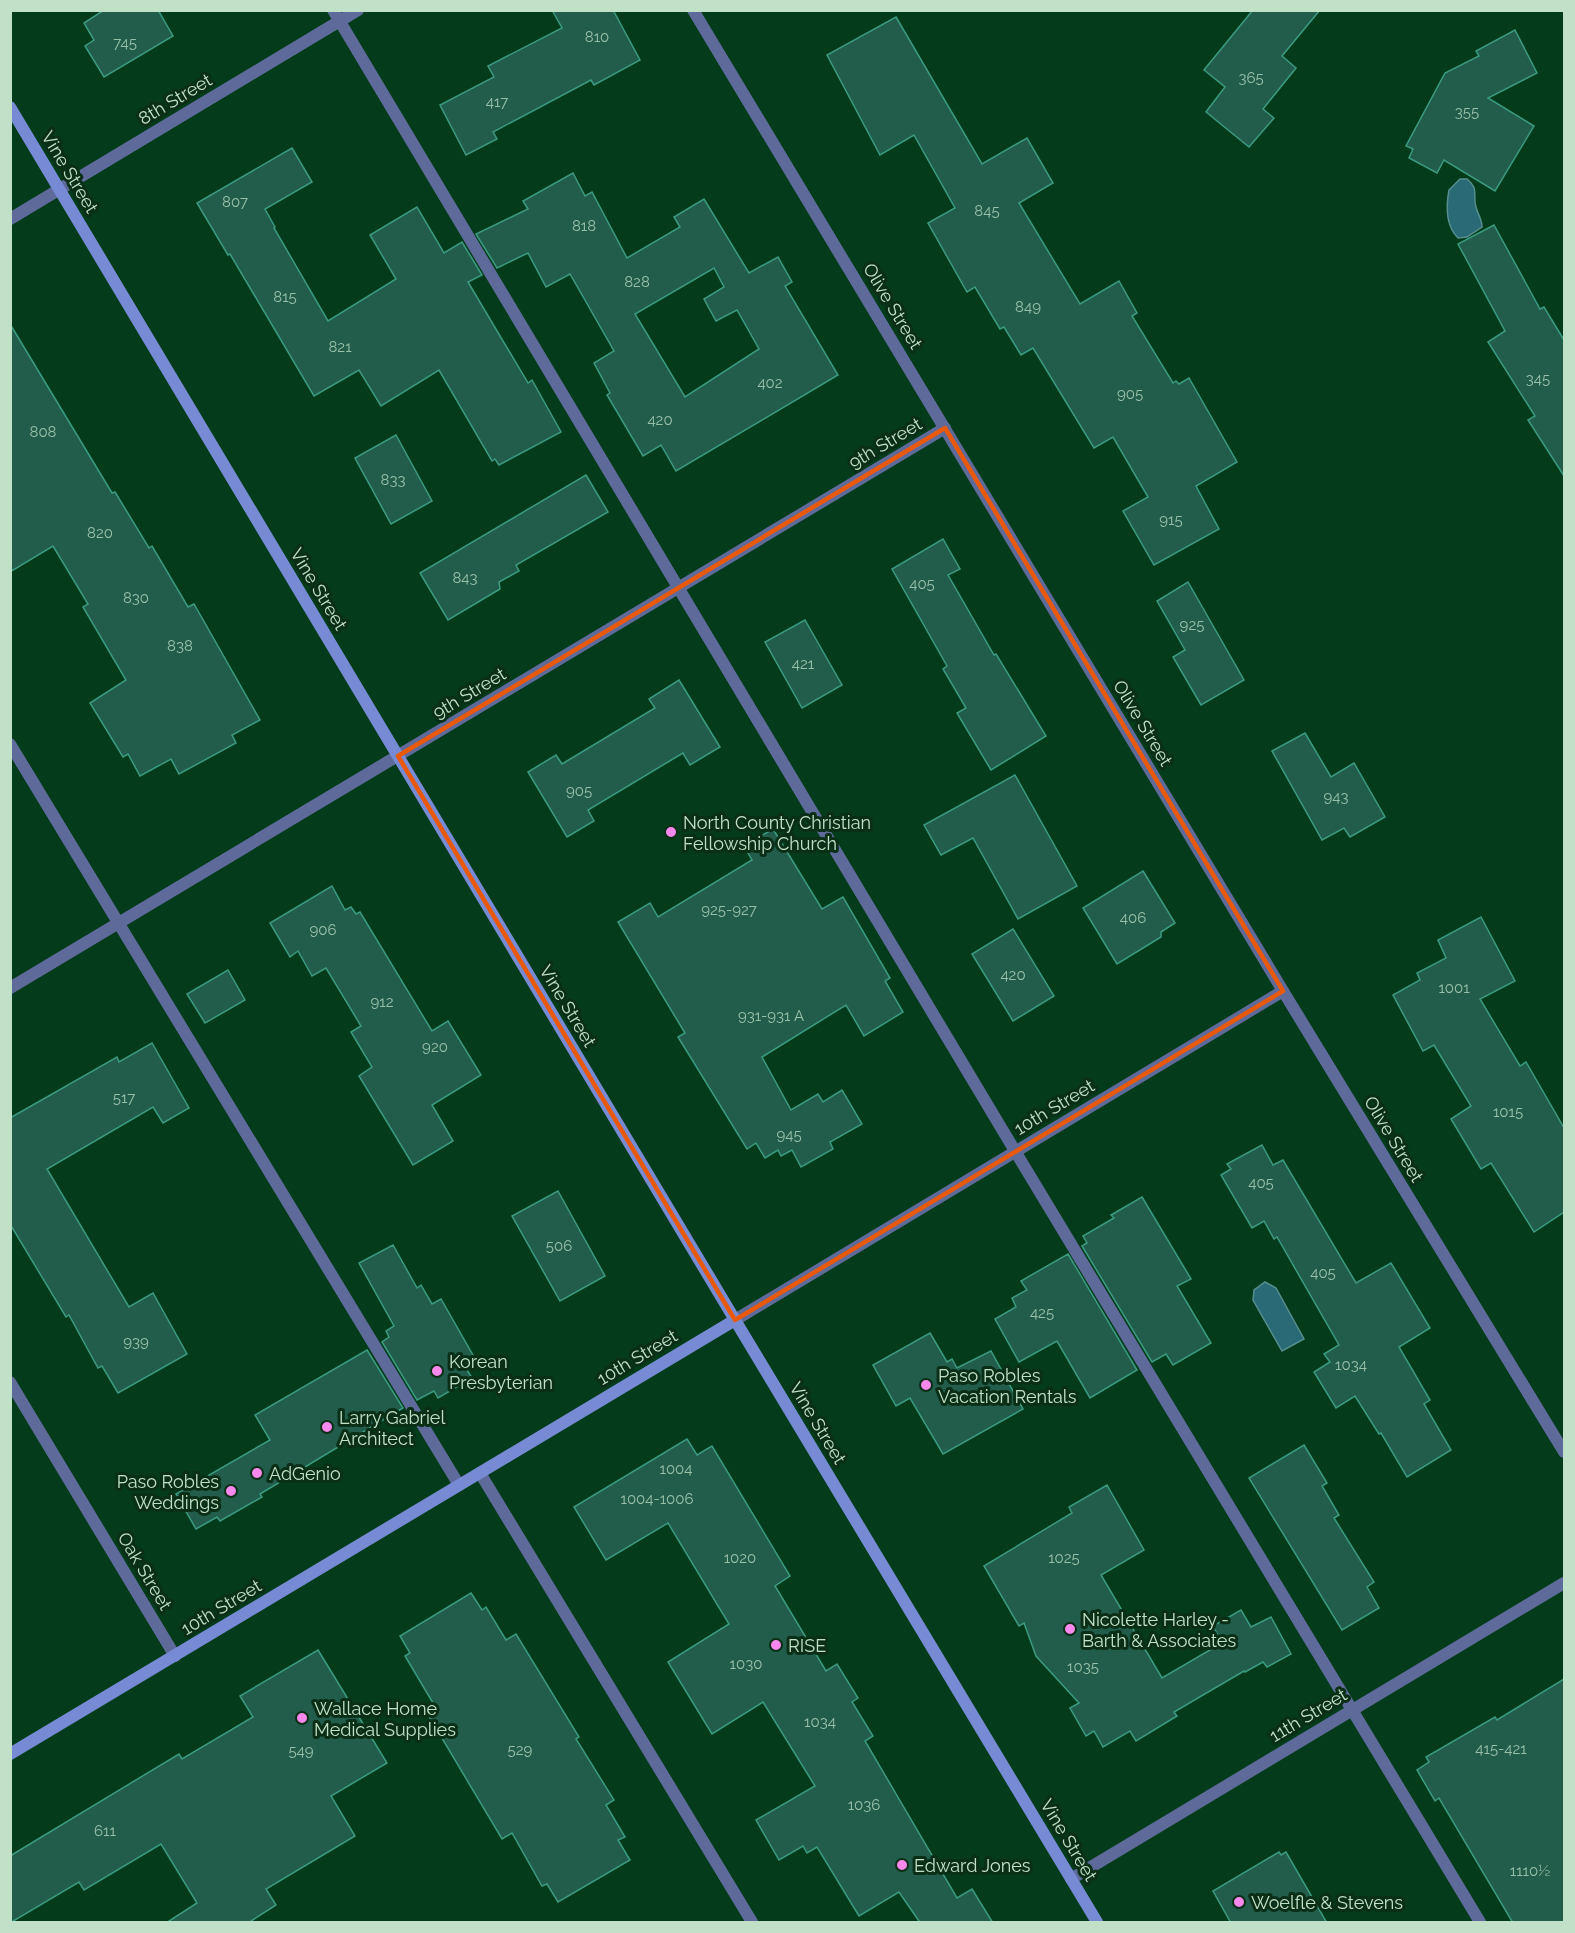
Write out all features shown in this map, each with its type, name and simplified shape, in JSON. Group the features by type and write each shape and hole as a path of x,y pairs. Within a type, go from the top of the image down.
{"street":[{"name":"8th Street","path":"10,219 336,16 358,10"},
{"name":"Olive Street","path":"693,10 1283,991 1564,1452"},
{"path":"336,16 1480,1923"},
{"name":"Vine Street","path":"10,107 1097,1923"},
{"name":"9th Street","path":"10,988 945,428"},
{"path":"10,744 459,1485"},
{"name":"10th Street","path":"10,1754 1283,991"},
{"name":"Oak Street","path":"10,1382 175,1656"},
{"path":"480,1473 752,1923"},
{"name":"11th Street","path":"1071,1878 1564,1583"}],"highlighted area":[{"path":"945,428 1283,991 735,1320 398,756"}],"water":[{"path":"1460,179 1467,179 1473,186 1482,227 1467,237 1458,238 1449,221 1447,202 1449,190"},
{"path":"1265,1282 1276,1288 1304,1339 1282,1351 1253,1300 1254,1290"}],"building":[{"path":"104,10 158,10 173,36 104,77 85,46 94,40 84,23"},
{"path":"552,10 613,10 640,60 594,85 591,80 493,132 497,139 466,155 440,105 494,77 488,66 562,28"},
{"path":"1253,10 1320,10 1282,56 1296,68 1263,109 1274,118 1249,147 1206,112 1225,87 1204,70"},
{"path":"896,17 982,164 1027,138 1053,183 1019,203 1080,304 1119,281 1137,313 1132,316 1173,383 1176,381 1179,384 1189,378 1237,462 1196,486 1219,529 1154,565 1123,511 1148,497 1113,437 1094,448 1033,348 1021,355 1004,327 1000,329 975,287 967,292 928,223 955,208 914,135 880,155 827,55"},
{"path":"1515,30 1537,73 1488,98 1534,126 1495,191 1444,160 1437,173 1409,158 1413,149 1406,146 1445,73 1479,56 1476,51"},
{"path":"292,148 312,182 265,209 328,321 396,279 370,235 417,207 444,253 462,242 482,275 468,282 528,383 532,380 561,432 499,465 495,459 492,461 439,370 381,406 359,370 314,396 197,203"},
{"path":"573,173 585,196 592,192 627,258 680,227 674,217 704,199 749,273 778,257 792,282 785,286 838,375 676,471 661,445 643,456 607,395 610,393 594,363 614,351 570,274 546,287 528,253 497,268 476,234 528,209 523,201","holes":["714,268 724,287 704,299 716,321 737,310 759,349 685,397 635,314"]},
{"path":"1494,225 1540,309 1544,307 1564,340 1564,476 1528,420 1535,416 1488,342 1505,331 1458,244"},
{"path":"10,324 112,493 115,492 149,548 152,546 188,607 194,604 260,720 232,735 236,743 179,774 171,759 140,776 128,754 123,757 90,703 126,680 83,607 88,604 53,546 10,572"},
{"path":"396,435 432,501 391,524 355,458"},
{"path":"586,475 608,512 516,565 519,571 499,582 500,589 448,620 420,573"},
{"path":"943,539 960,569 948,575 994,655 996,654 1046,736 991,770 957,713 966,708 943,669 947,666 892,569"},
{"path":"1188,582 1244,680 1201,705 1173,657 1185,650 1157,601"},
{"path":"805,620 842,685 802,708 765,642"},
{"path":"679,680 720,747 690,765 683,753 588,810 594,821 567,837 528,772 556,755 562,764 655,708 649,699"},
{"path":"1305,733 1331,777 1354,763 1385,817 1350,837 1344,828 1322,840 1272,751"},
{"path":"1015,775 1077,886 1018,919 973,838 941,855 924,825"},
{"path":"773,829 822,909 843,897 890,978 885,981 903,1012 864,1036 846,1005 762,1057 791,1110 818,1094 823,1102 842,1090 862,1124 830,1142 833,1149 801,1167 792,1150 781,1156 778,1150 765,1158 756,1143 747,1149 678,1037 685,1033 618,922 650,903 658,917 752,860 744,846"},
{"path":"1143,871 1175,923 1161,932 1161,937 1117,964 1083,908"},
{"path":"332,886 345,910 351,907 356,914 360,912 432,1031 448,1021 481,1075 432,1105 453,1141 413,1165 359,1076 372,1067 351,1032 361,1026 326,968 312,976 298,951 290,957 270,923"},
{"path":"1481,917 1515,981 1480,999 1520,1066 1526,1062 1564,1128 1564,1212 1534,1232 1491,1163 1481,1169 1451,1119 1471,1106 1434,1045 1423,1051 1393,995 1420,980 1417,973 1446,958 1438,940"},
{"path":"1013,929 1054,996 1013,1021 972,954"},
{"path":"228,970 245,1000 205,1023 187,994"},
{"path":"152,1043 189,1108 163,1123 153,1107 47,1169 129,1307 153,1293 187,1354 118,1393 102,1366 98,1368 69,1315 66,1317 10,1224 10,1118 117,1057 119,1062"},
{"path":"1262,1145 1273,1165 1283,1160 1356,1283 1391,1263 1430,1328 1399,1347 1430,1400 1424,1404 1451,1450 1407,1477 1381,1433 1379,1434 1355,1396 1336,1408 1314,1372 1330,1362 1324,1354 1339,1345 1277,1237 1274,1239 1264,1221 1252,1228 1221,1175 1231,1169 1227,1164"},
{"path":"558,1191 605,1276 560,1301 512,1216"},
{"path":"1142,1197 1191,1279 1177,1286 1211,1343 1173,1365 1166,1354 1152,1362 1082,1246 1087,1243 1083,1236 1114,1218 1111,1215"},
{"path":"393,1245 417,1288 421,1285 432,1304 441,1299 478,1364 467,1370 472,1378 438,1398 434,1391 417,1400 382,1342 389,1337 386,1331 394,1326 359,1263"},
{"path":"1068,1254 1137,1370 1090,1398 1057,1341 1019,1362 995,1319 1016,1307 1012,1298 1027,1290 1021,1281"},
{"path":"930,1333 947,1362 952,1359 957,1368 991,1351 1023,1409 943,1454 910,1398 896,1406 873,1365"},
{"path":"367,1350 403,1408 260,1494 262,1497 220,1521 217,1517 196,1529 176,1494 270,1440 255,1415"},
{"path":"687,1439 697,1455 712,1446 790,1576 775,1586 826,1671 837,1664 858,1698 852,1702 873,1736 865,1741 957,1898 972,1889 993,1923 917,1923 919,1921 899,1892 859,1916 817,1847 807,1853 803,1846 779,1860 756,1820 815,1786 763,1702 712,1734 668,1662 729,1624 668,1523 606,1560 574,1507"},
{"path":"1304,1445 1327,1483 1322,1486 1339,1515 1334,1518 1374,1582 1367,1587 1379,1608 1342,1630 1249,1478"},
{"path":"1107,1485 1144,1550 1101,1575 1162,1678 1222,1643 1213,1626 1241,1610 1251,1627 1271,1617 1291,1654 1267,1667 1263,1662 1244,1671 1174,1712 1177,1716 1136,1741 1130,1731 1103,1747 1094,1731 1086,1736 1070,1708 1079,1703 1036,1656 1024,1623 1019,1626 984,1566 1072,1513 1069,1507"},
{"path":"471,1593 482,1610 486,1607 506,1640 516,1634 579,1737 576,1739 614,1800 606,1805 625,1837 618,1840 630,1860 558,1902 547,1884 542,1886 512,1833 502,1839 427,1713 436,1708 405,1656 410,1653 400,1636"},
{"path":"318,1650 387,1763 331,1796 355,1836 266,1889 276,1905 248,1923 166,1923 197,1903 161,1844 84,1890 79,1882 10,1923 10,1856 179,1754 182,1759 253,1717 240,1696"},
{"path":"1564,1679 1564,1923 1513,1923 1439,1798 1435,1801 1417,1770 1429,1762 1426,1757 1495,1717 1497,1720"},
{"path":"1279,1852 1281,1855 1286,1852 1327,1923 1231,1923 1213,1891"}],"place":[{"name":"North County Christian Fellowship Church","path":"671,832"},
{"name":"Korean Presbyterian","path":"437,1371"},
{"name":"Paso Robles Vacation Rentals","path":"926,1385"},
{"name":"Larry Gabriel Architect","path":"327,1427"},
{"name":"AdGenio","path":"257,1473"},
{"name":"Paso Robles Weddings","path":"231,1491"},
{"name":"Nicolette Harley - Barth & Associates","path":"1070,1629"},
{"name":"RISE","path":"776,1645"},
{"name":"Wallace Home Medical Supplies","path":"302,1718"},
{"name":"Edward Jones","path":"902,1865"},
{"name":"Woelfle & Stevens","path":"1239,1902"}]}
